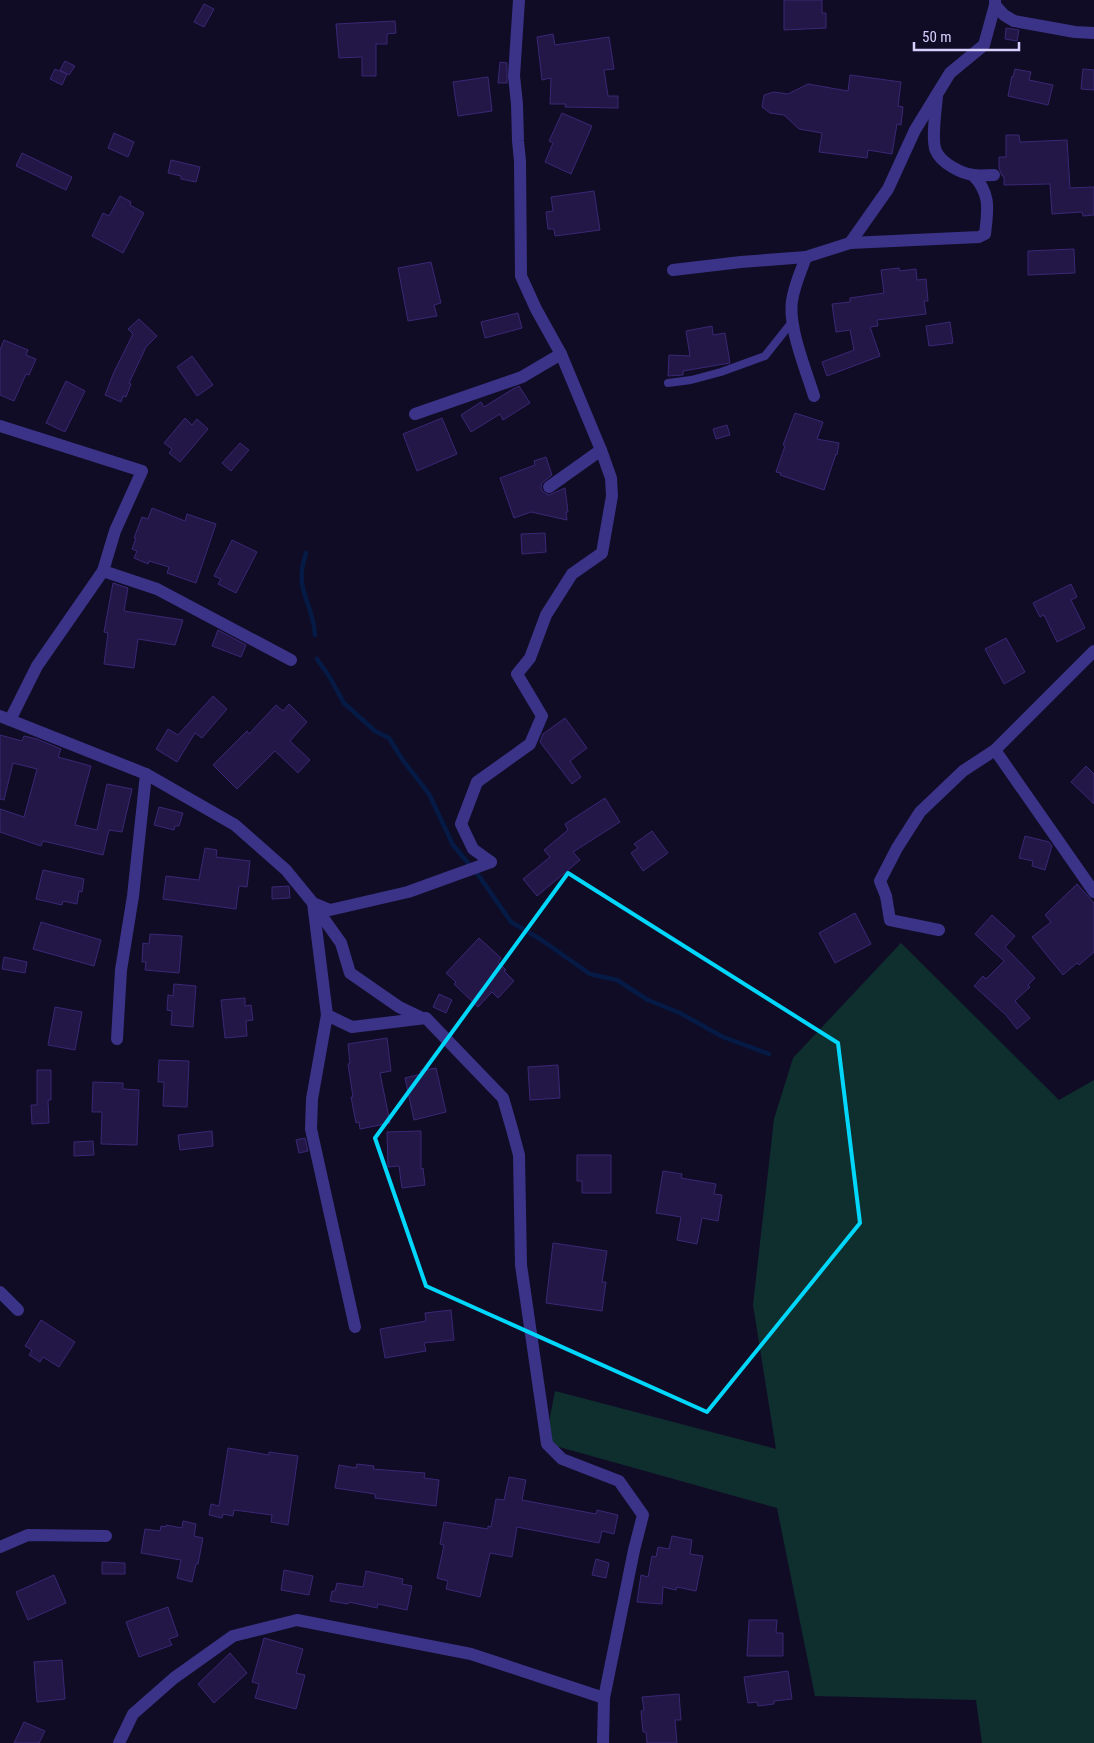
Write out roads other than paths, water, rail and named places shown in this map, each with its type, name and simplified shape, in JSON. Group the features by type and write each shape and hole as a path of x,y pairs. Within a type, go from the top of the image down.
{"street":[{"path":"312,903 330,910 408,892 491,862 473,848 461,824 477,782 530,744 542,716 517,674 530,658 546,615 572,574 602,552 612,496 611,478 561,354 536,309 521,276 520,161 514,76 518,0"},
{"path":"995,3 1004,15 1014,21 1075,32 1094,33"},
{"path":"850,243 888,189 916,130 950,73 984,45 995,3"},
{"path":"936,150 934,122 937,94"},
{"path":"673,270 806,257 850,243 979,237 985,234 988,207 982,185 973,175 945,162 916,130"},
{"path":"973,175 994,175"},
{"path":"806,257 797,280 792,302 792,322 814,396"},
{"path":"415,414 522,378 561,354"},
{"path":"0,426 142,470 115,531 103,571 37,666 5,718 146,774 235,825 286,870 312,903 341,943 350,973 399,1007 422,1018 426,1018 503,1098 519,1155 522,1266 547,1444 562,1459 619,1481 643,1515 634,1550 604,1698 603,1743"},
{"path":"549,486 601,450"},
{"path":"103,571 156,589 291,660"},
{"path":"939,930 890,920 886,896 880,881 897,848 920,812 963,771 995,750 1094,651"},
{"path":"995,750 1094,892"},
{"path":"117,1039 121,970 133,896 146,774"},
{"path":"312,903 327,1015 310,1112 311,1129 355,1326"},
{"path":"327,1015 352,1027 422,1018"},
{"path":"0,1292 18,1310"},
{"path":"0,1546 28,1535 106,1536"},
{"path":"119,1743 133,1714 174,1678 233,1636 297,1620 472,1654 604,1698"}],"lane":[{"path":"668,383 714,374 765,356 792,322"}],"waterway":[{"path":"306,553 302,577 303,587 314,623 315,635"},
{"path":"317,659 344,703 375,731 389,738 402,759 429,794 453,845 479,876 511,922 540,939 590,974 617,980 648,1000 680,1013 723,1037 769,1054"}]}
